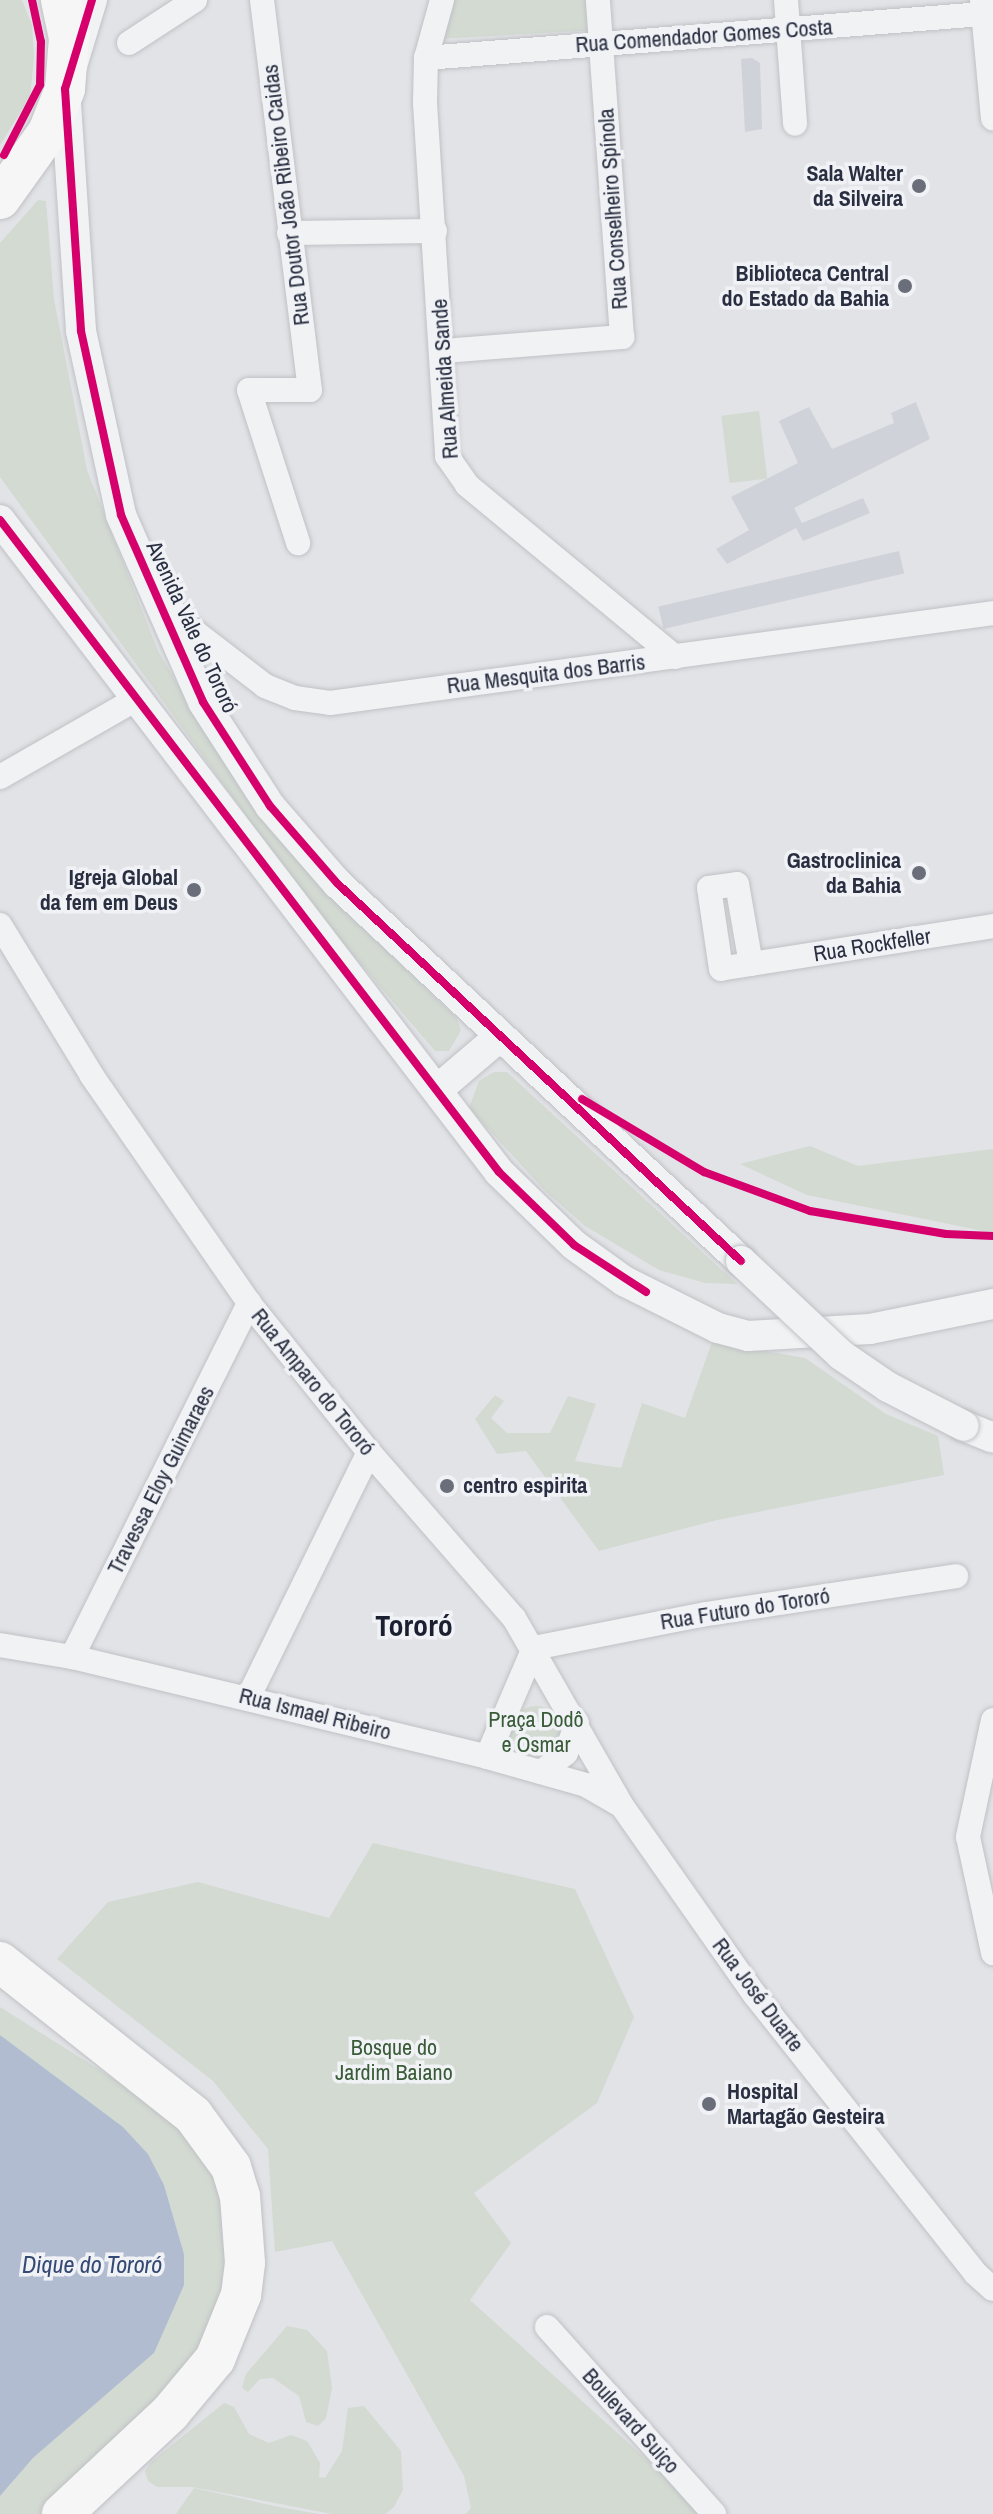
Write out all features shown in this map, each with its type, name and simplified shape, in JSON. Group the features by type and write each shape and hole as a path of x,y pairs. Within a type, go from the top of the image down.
{"main road":[{"path":"0,199 48,132 65,89 69,38 61,0"},
{"path":"0,1962 193,2115 231,2167 240,2196 245,2263 241,2295 215,2359 170,2413 62,2514"}],"street":[{"path":"65,89 92,0"},
{"path":"129,43 195,0"},
{"name":"Rua Doutor João Ribeiro Caidas","path":"262,0 310,390 249,390 298,543"},
{"name":"Rua Almeida Sande","path":"442,0 426,58 447,456 453,472 675,657"},
{"path":"598,0 601,43"},
{"path":"786,0 795,124"},
{"path":"982,7 993,118"},
{"name":"Rua Comendador Gomes Costa","path":"426,58 789,29 982,7"},
{"name":"Rua Conselheiro Spínola","path":"443,351 622,337 601,43"},
{"name":"Avenida Vale do Tororó","path":"65,89 81,331 121,515 144,574 203,702 270,806 337,883 841,1355 888,1387 993,1438"},
{"path":"289,233 435,231"},
{"path":"0,520 499,1172 574,1245 624,1281 718,1328 748,1336 808,1336 993,1304"},
{"name":"Rua Mesquita dos Barris","path":"144,574 182,622 265,686 295,698 330,703 993,613"},
{"path":"0,777 136,699"},
{"name":"Rua Amparo do Tororó","path":"0,925 5,947 249,1303 534,1648 622,1806"},
{"name":"Rua Rockfeller","path":"751,964 993,926"},
{"path":"437,1090 499,1037"},
{"name":"Travessa Eloy Guimaraes","path":"72,1657 249,1303"},
{"path":"248,1698 369,1452"},
{"name":"Rua Futuro do Tororó","path":"534,1648 706,1614 956,1576"},
{"name":"Rua Ismael Ribeiro","path":"0,1645 72,1657 487,1757 586,1785 622,1806"},
{"path":"487,1757 534,1648"},
{"path":"512,1699 536,1692 562,1697"},
{"path":"993,1720 968,1837 993,1953"},
{"path":"541,1772 566,1753 577,1723"},
{"name":"Rua José Duarte","path":"622,1806 755,1995 975,2273 993,2289"},
{"name":"Boulevard Suiço","path":"547,2327 714,2514"}],"shaded area":[{"path":"752,58 760,63 762,129 745,132 741,59"},
{"path":"916,402 930,439 794,508 802,523 863,498 870,513 803,541 796,528 727,564 716,549 749,530 731,497 798,463 779,421 809,407 832,449 894,423 891,413"},
{"path":"899,551 904,573 664,629 658,607"}],"green space":[{"path":"0,0 22,0 32,25 34,57 30,97 0,145"},
{"path":"452,0 595,0 598,30 439,39"},
{"path":"38,200 46,201 54,299 87,470 158,651 228,768 334,901 456,1017 461,1030 449,1051 435,1051 317,913 0,477 0,243"},
{"path":"759,411 767,478 730,483 721,416"},
{"path":"494,1072 507,1072 737,1284 705,1283 659,1270 585,1226 545,1191 469,1108 479,1081"},
{"path":"810,1146 858,1166 993,1149 993,1233 807,1195 740,1164"},
{"path":"712,1342 805,1358 886,1414 938,1436 944,1475 717,1520 599,1551 526,1451 497,1454 475,1419 495,1395 504,1401 491,1418 507,1433 550,1433 568,1396 596,1404 575,1461 621,1468 642,1403 685,1418"},
{"name":"Praça Dodô e Osmar","path":"536,1706 555,1713 562,1732 555,1751 536,1758 517,1751 510,1732 517,1713"},
{"name":"Bosque do Jardim Baiano","path":"373,1843 575,1889 634,2017 597,2103 474,2193 511,2243 470,2300 707,2514 466,2514 471,2508 464,2476 332,2241 275,2252 268,2149 213,2081 57,1959 108,1902 198,1882 329,1918"},
{"path":"0,2007 179,2120 200,2139 228,2206 223,2327 65,2514 0,2514 0,2496 33,2458 154,2353 184,2254 164,2185 148,2154 123,2127 0,2035"},
{"path":"287,2326 307,2330 327,2351 332,2388 326,2418 318,2426 306,2422 299,2396 273,2378 260,2379 248,2392 242,2388 246,2374"},
{"path":"224,2403 234,2407 249,2434 269,2443 291,2435 307,2441 320,2463 319,2477 325,2478 342,2451 348,2408 364,2406 401,2451 403,2490 394,2507 385,2514 332,2514 192,2487 157,2487 148,2481 145,2471 152,2461"},
{"path":"194,2488 279,2507 319,2514 176,2514"}],"water":[{"name":"Dique do Tororó","path":"0,2035 123,2127 148,2154 164,2185 184,2254 184,2285 154,2353 33,2458 0,2496"}],"cycle path":[{"path":"4,155 40,85 41,42 32,0"},
{"path":"92,0 65,89 81,331 121,515 203,702 270,806 337,883 741,1261"},
{"path":"0,520 499,1172 574,1245 646,1292"},
{"path":"582,1099 704,1172 810,1211 946,1234 993,1236"}],"place":[{"name":"Sala Walter da Silveira","path":"919,186"},
{"name":"Biblioteca Central do Estado da Bahia","path":"905,286"},
{"name":"Gastroclinica da Bahia","path":"919,873"},
{"name":"Igreja Global da fem em Deus","path":"194,890"},
{"name":"centro espirita","path":"447,1486"},
{"name":"Hospital Martagão Gesteira","path":"709,2104"}],"district":[{"name":"Tororó","path":"414,1625"}]}
